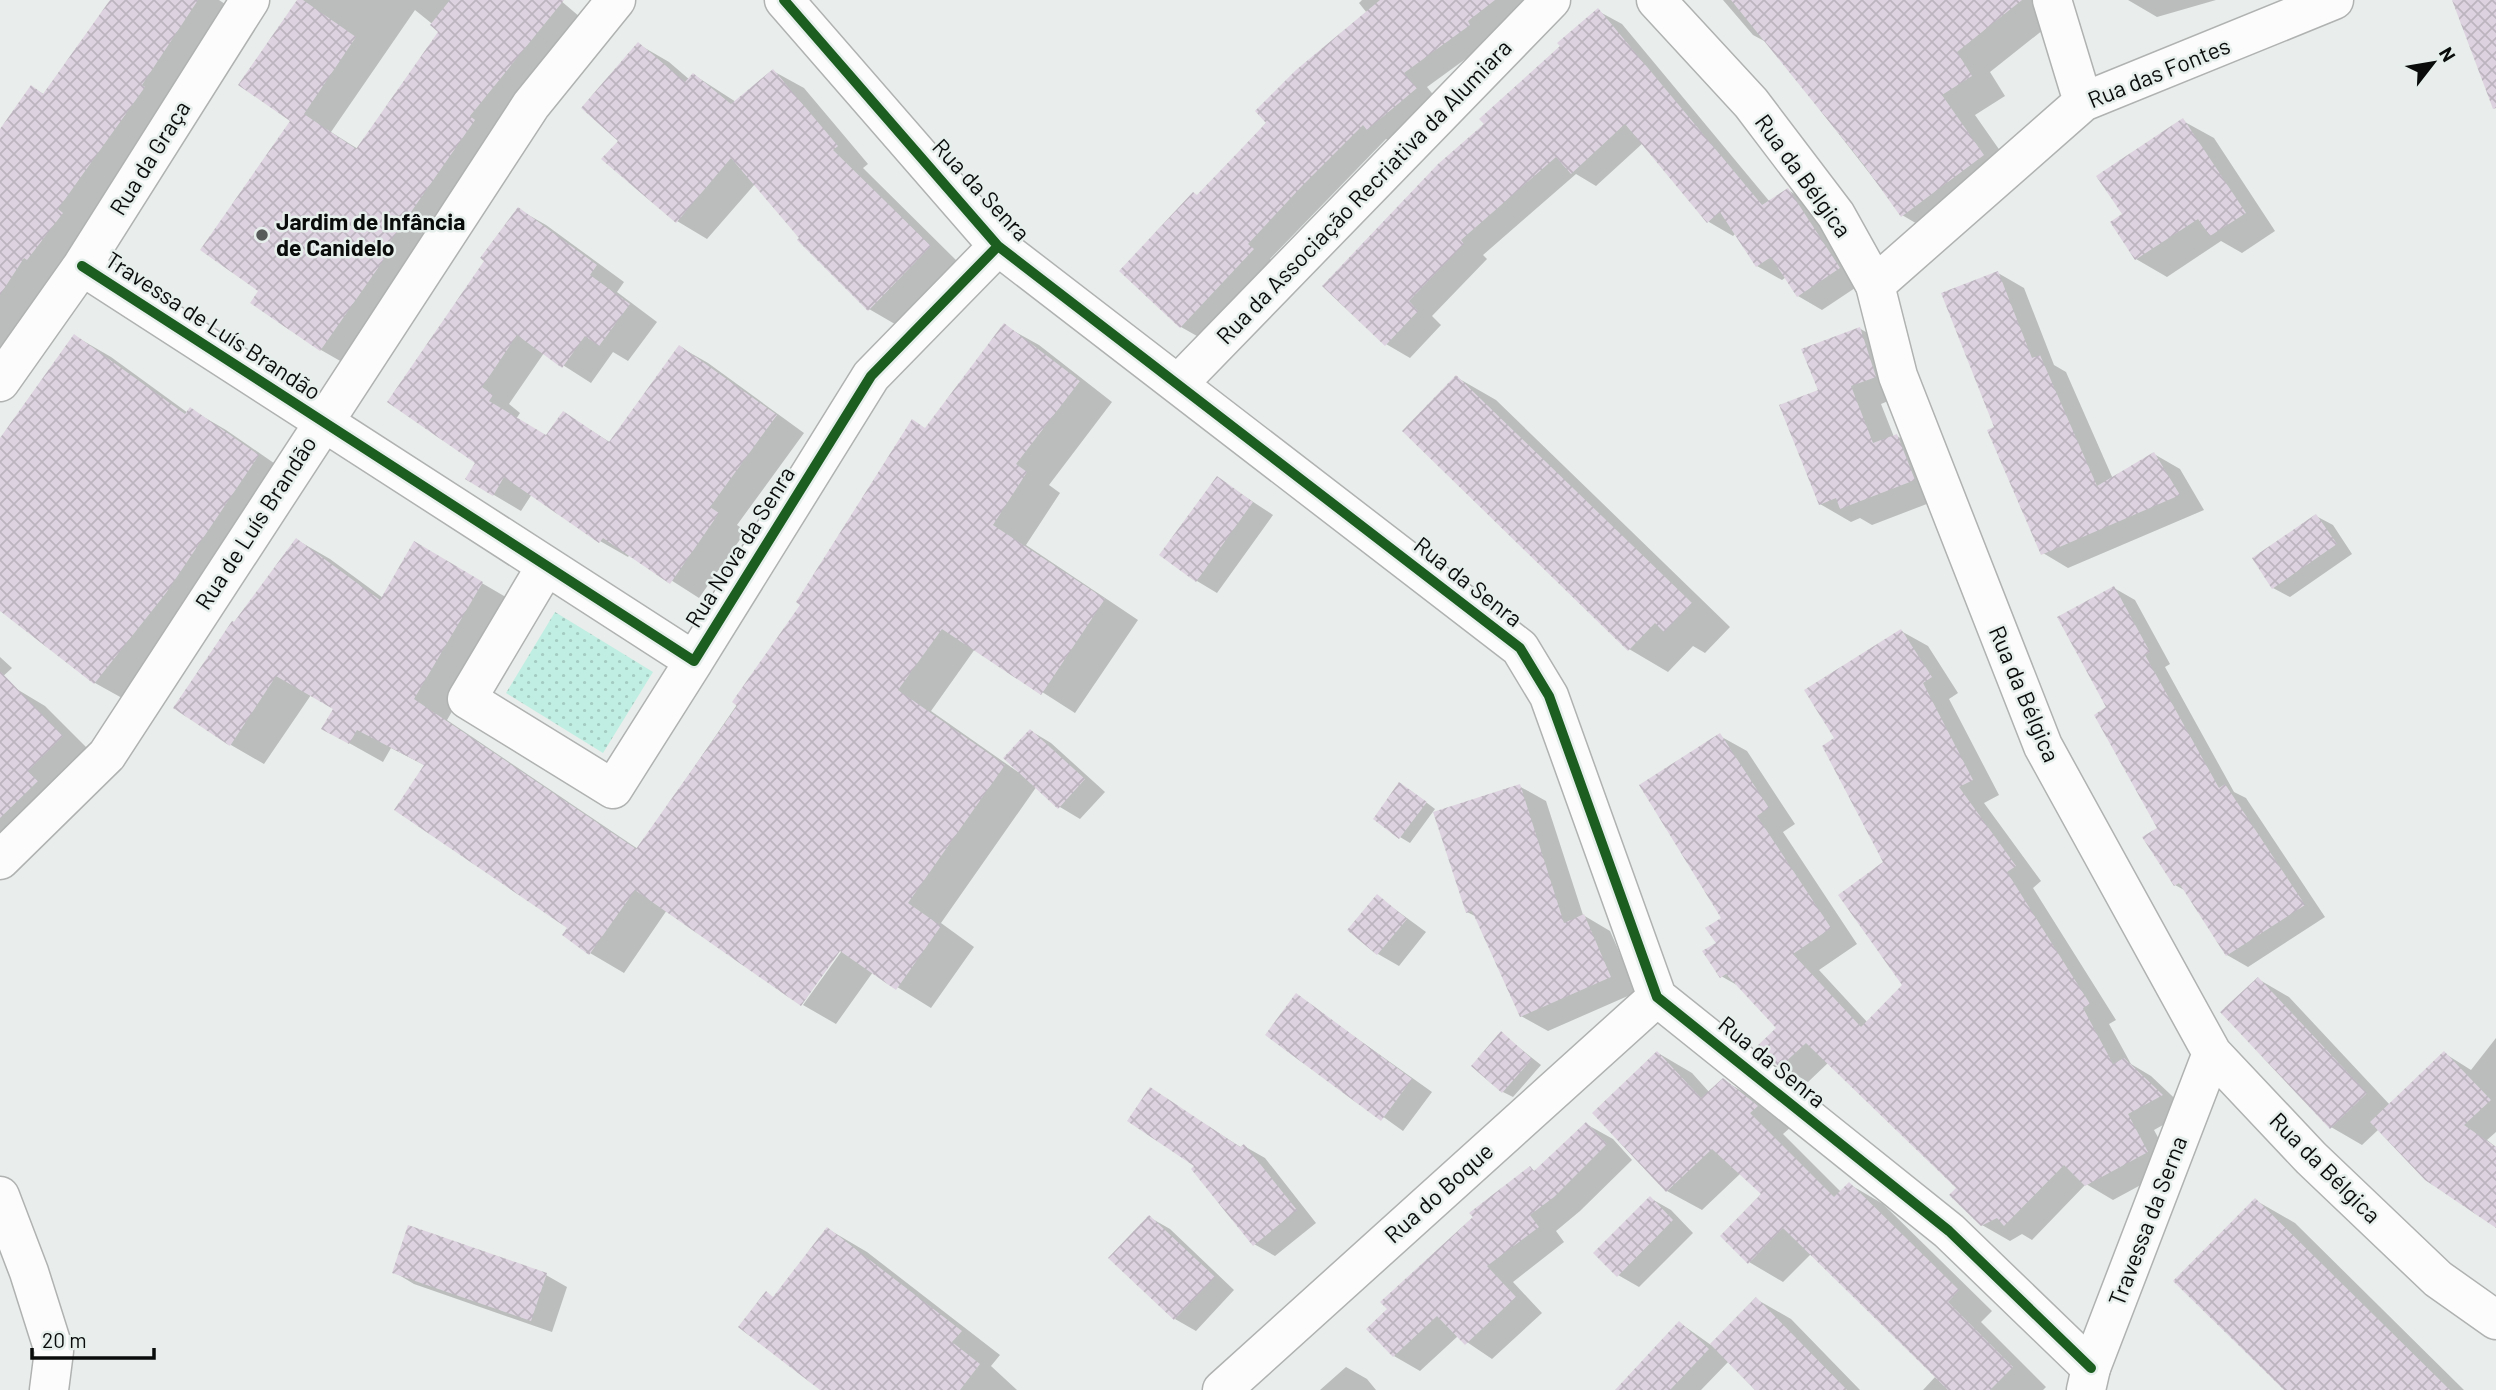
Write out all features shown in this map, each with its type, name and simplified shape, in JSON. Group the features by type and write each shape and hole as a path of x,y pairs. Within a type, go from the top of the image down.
{"street":[{"name":"Rua da Graça","path":"0,382 82,266 250,0"},
{"name":"Rua de Luís Brandão","path":"0,860 107,755 322,421 531,105 616,0"},
{"name":"Rua da Senra","path":"784,0 999,246 1520,648 1549,696 1657,997 1949,1231 2089,1379"},
{"name":"Rua da Associação Recriativa da Alumiara","path":"1178,384 1551,0"},
{"name":"Rua da Bélgica","path":"1656,0 1751,103 1836,215 1875,285 1898,376 2043,746 2212,1053 2311,1158 2438,1279 2496,1320"},
{"path":"2052,0 2083,103"},
{"name":"Rua das Fontes","path":"1875,285 2083,103 2334,0"},
{"name":"Rua Nova da Senra","path":"546,566 467,699 614,789 871,376 999,246"},
{"name":"Travessa de Luís Brandão","path":"82,266 322,421"},
{"name":"Rua Nova da Senra","path":"322,421 694,661"},
{"name":"Rua do Boque","path":"1222,1390 1657,997"},
{"name":"Travessa da Serna","path":"2089,1379 2212,1053"},
{"path":"0,1196 29,1272 54,1351 49,1390"}],"green space":[{"path":"555,612 653,672 603,753 506,693"}],"building":[{"path":"110,0 198,0 142,85 145,87 58,209 63,213 27,260 24,258 0,295 0,129 31,85 43,94"},
{"path":"297,0 303,0 356,37 304,114 356,149 438,32 430,25 450,0 564,0 470,116 475,120 388,245 392,248 320,351 250,303 258,291 200,250 290,121 238,85"},
{"path":"1380,0 1495,0 1468,21 1470,25 1404,73 1417,88 1367,130 1363,125 1302,186 1248,244 1254,249 1180,328 1119,271 1193,192 1197,195 1266,123 1255,111 1296,70"},
{"path":"1731,0 2022,0 1957,52 1972,76 1942,95 1984,155 1901,217 1864,165"},
{"path":"2452,0 2496,0 2496,108 2493,109"},
{"path":"1598,8 1762,205 1788,188 1840,268 1797,297 1771,257 1756,267 1720,212 1707,223 1625,124 1571,174 1556,157 1461,240 1464,244 1409,301 1418,311 1385,346 1322,286 1438,164 1484,124 1479,119 1560,46 1557,43"},
{"path":"638,42 685,82 693,73 731,104 773,69 838,146 833,150 931,246 868,311 797,240 799,238 731,158 676,223 601,159 618,141 581,108"},
{"path":"2183,118 2246,213 2210,236 2198,219 2135,260 2110,222 2122,214 2096,176"},
{"path":"518,207 597,265 590,275 630,304 599,346 585,336 562,368 517,335 482,387 493,395 489,401 546,435 563,411 609,442 679,345 777,415 710,507 719,513 670,584 603,538 599,543 504,477 493,496 465,479 475,463 387,402 484,261 480,258"},
{"path":"1998,271 2032,358 2040,355 2097,486 2154,452 2180,495 2041,555 1987,430 1994,427 1941,293"},
{"path":"1004,323 1080,381 1016,464 1027,472 993,525 1105,599 1041,695 942,629 898,690 1005,765 908,903 941,926 896,990 840,951 801,1006 635,890 589,955 562,935 567,928 394,810 424,765 357,730 349,744 321,729 333,709 276,676 230,746 173,708 232,621 234,622 296,538 380,600 414,541 483,582 414,699 636,849 737,706 732,702 800,605 796,602 912,419 925,428"},
{"path":"1860,327 1876,377 1851,386 1873,443 1897,434 1915,480 1840,509 1836,498 1819,505 1779,405 1818,390 1801,349"},
{"path":"74,334 185,414 190,407 259,455 166,593 94,684 0,611 0,438"},
{"path":"1456,375 1692,603 1664,632 1655,623 1628,651 1402,431"},
{"path":"1217,476 1253,502 1196,582 1159,555"},
{"path":"2316,514 2337,544 2272,589 2252,558"},
{"path":"2114,586 2150,652 2145,655 2219,788 2225,784 2305,905 2226,956 2179,883 2174,886 2142,837 2157,828 2094,715 2106,707 2057,617"},
{"path":"1901,629 1932,677 1923,683 1973,780 1959,787 2016,866 2007,872 2090,1004 2083,1008 2113,1064 2124,1058 2163,1095 2128,1114 2148,1152 2085,1186 2064,1165 2004,1226 1997,1218 1981,1226 1949,1195 1956,1188 1806,1043 1780,1067 1755,1048 1776,1028 1726,974 1720,978 1702,951 1716,943 1705,928 1721,918 1639,785 1720,733 1769,808 1757,816 1831,928 1793,954 1861,1027 1902,985 1838,895 1883,862 1822,746 1834,738 1804,690"},
{"path":"0,671 63,736 28,771 38,781 0,818"},
{"path":"1030,729 1085,779 1058,809 1003,758"},
{"path":"1399,782 1427,802 1399,839 1373,819"},
{"path":"1520,784 1564,923 1584,914 1611,977 1520,1017 1472,911 1466,913 1433,812"},
{"path":"1377,894 1407,919 1377,955 1347,930"},
{"path":"2258,977 2367,1093 2330,1129 2220,1012"},
{"path":"1296,993 1412,1079 1381,1121 1265,1035"},
{"path":"1501,1031 1532,1059 1502,1093 1471,1066"},
{"path":"1657,1051 1701,1098 1723,1078 1758,1106 1750,1113 1834,1197 1849,1182 1959,1290 1948,1302 2013,1367 1990,1390 1948,1390 1783,1228 1748,1264 1720,1236 1761,1194 1712,1149 1666,1192 1592,1113"},
{"path":"2444,1051 2491,1100 2464,1125 2496,1147 2496,1228 2425,1180 2370,1122"},
{"path":"1150,1087 1240,1147 1244,1144 1297,1210 1253,1246 1191,1169 1194,1166 1127,1121"},
{"path":"1586,1122 1607,1144 1554,1197 1530,1215 1539,1227 1487,1266 1516,1297 1465,1345 1437,1316 1393,1357 1366,1329 1387,1309 1380,1302 1473,1217 1469,1213 1530,1166 1534,1171"},
{"path":"1650,1196 1673,1220 1617,1277 1593,1253"},
{"path":"2255,1198 2450,1390 2284,1390 2173,1281"},
{"path":"1149,1215 1215,1277 1174,1320 1108,1258"},
{"path":"408,1225 547,1273 531,1321 392,1273"},
{"path":"827,1227 962,1331 952,1342 980,1364 960,1390 820,1390 738,1327 766,1291 773,1297"},
{"path":"1756,1297 1847,1390 1755,1390 1710,1344"},
{"path":"1679,1321 1709,1349 1670,1390 1615,1390"}],"cycle path":[{"path":"784,0 998,246 1520,648 1549,696 1657,997 1949,1231 2091,1368"},
{"path":"82,266 694,661 871,376 998,246"}],"place":[{"name":"Jardim de Infância de Canidelo","path":"262,235"}]}
